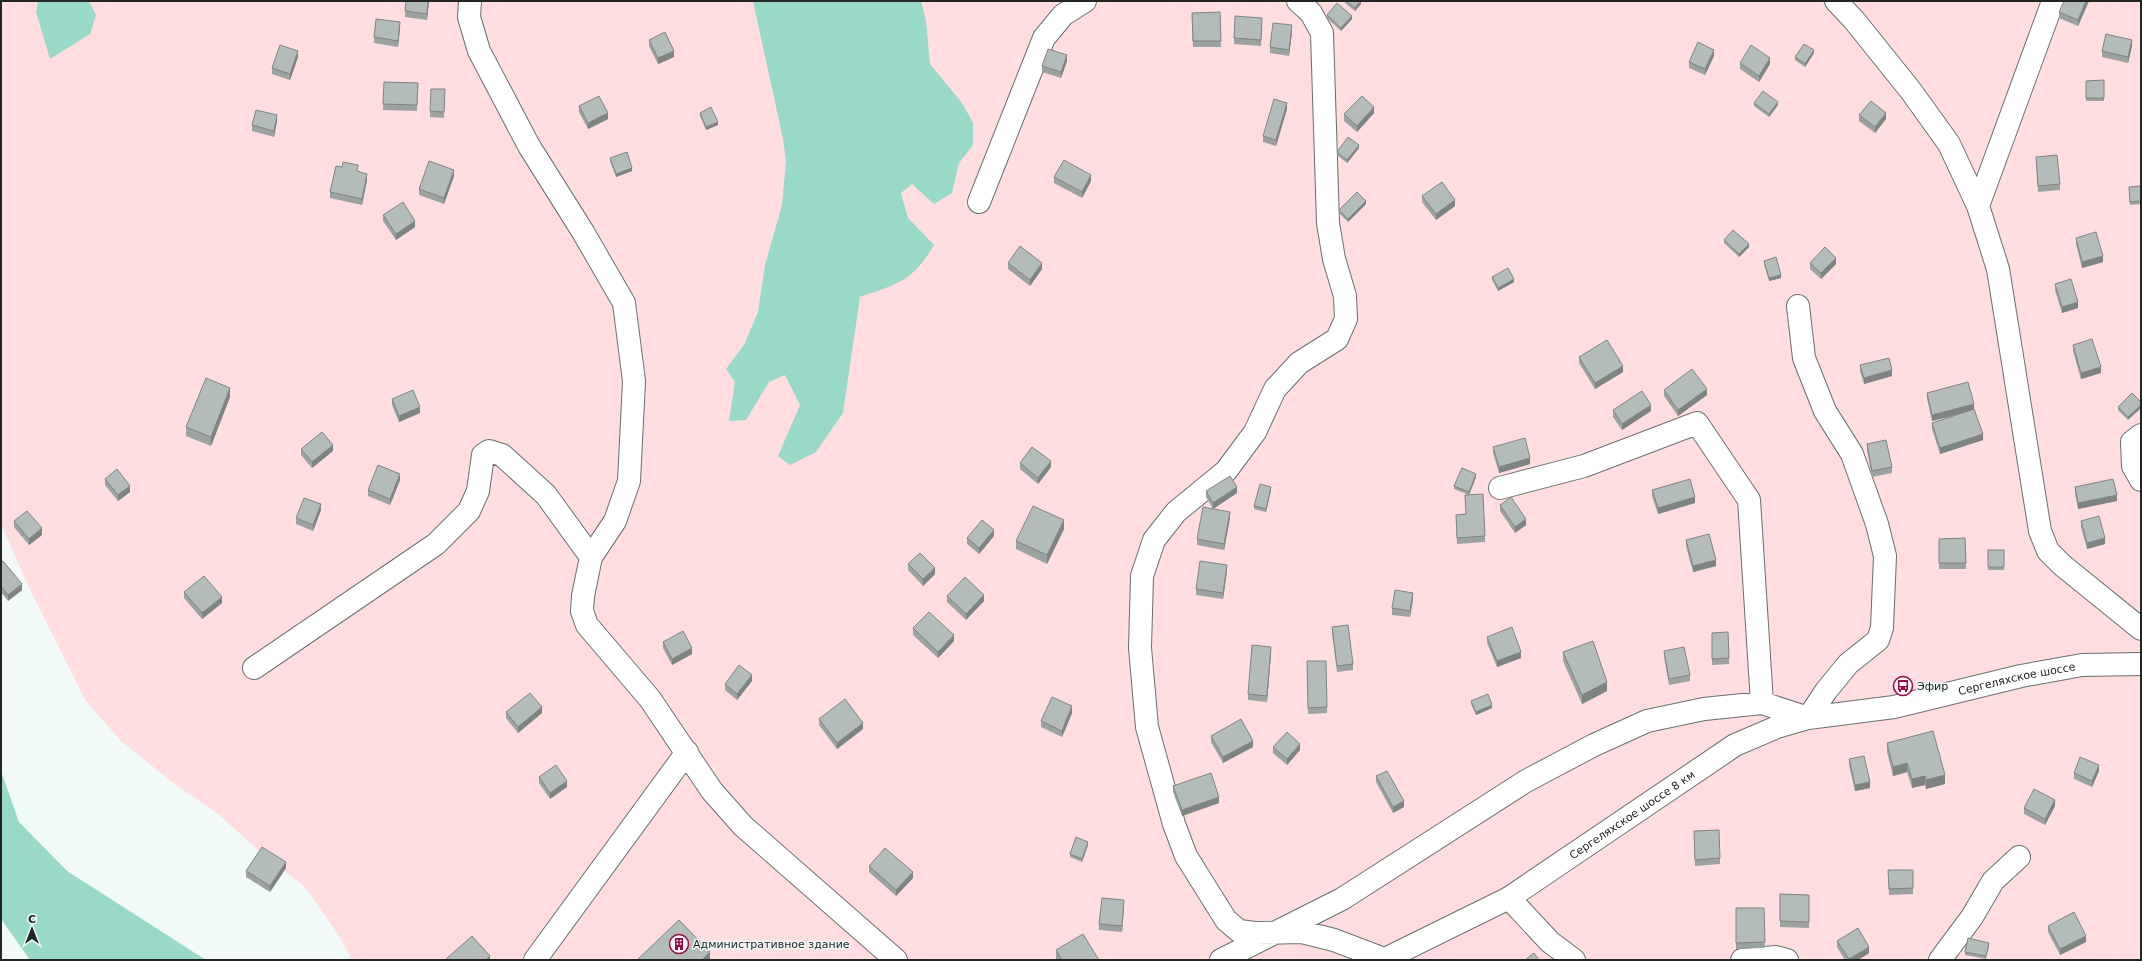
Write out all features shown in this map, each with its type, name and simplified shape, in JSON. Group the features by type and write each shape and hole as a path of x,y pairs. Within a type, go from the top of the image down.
{"street":[{"path":"470,1 470,17 479,51 529,146 583,232 624,303 634,381 629,481 615,521 591,557 583,596 582,611 586,625 650,699 712,790 743,826 896,960"},
{"path":"979,202 1044,38 1063,15 1085,1"},
{"path":"1298,1 1311,13 1322,33 1328,223 1334,259 1345,296 1346,319 1337,339 1299,363 1275,389 1255,432 1226,471 1176,512 1154,540 1142,576 1141,584 1140,648 1147,727 1160,780 1186,856 1226,920 1240,930 1274,933 1302,932 1334,940 1384,960"},
{"path":"1836,1 1854,20 1901,79 1949,144 1978,206 1998,270 2015,366 2040,531 2048,551 2062,565 2141,628"},
{"path":"1978,206 2053,1"},
{"path":"1221,960 1342,899 1526,781 1594,745 1647,721 1704,709 1762,703 1808,718 1826,691 1848,664 1878,640 1882,628 1884,556 1877,524 1852,454 1824,411 1804,358 1798,306"},
{"path":"1500,488 1584,466 1697,423 1749,500 1762,703"},
{"path":"2141,435 2132,442 2133,466 2141,480"},
{"path":"254,668 436,544 470,511 478,491 483,454 489,451 502,454 546,495 591,557"},
{"name":"Сергеляхское шоссе","path":"1894,707 2021,676 2075,667 2141,664"},
{"name":"Сергеляхское шоссе 8 км","path":"1384,960 1509,898 1735,745 1777,727 1808,718 1894,707"},
{"path":"535,960 687,752"},
{"path":"1940,960 1972,917 1993,881 2019,857"},
{"path":"1509,898 1550,942 1574,960"},
{"path":"1742,960 1776,957 1787,960"}],"shaded area":[{"path":"1,1 2141,1 2141,960 352,960 337,933 305,887 259,851 218,814 172,782 121,741 85,700 30,590 1,524"},
{"path":"38,1 89,1 96,15 90,34 50,59 36,12"},
{"path":"753,1 921,1 926,21 930,64 962,103 973,123 973,145 959,163 952,193 934,204 912,184 901,193 908,218 934,245 919,266 903,280 860,297 843,413 816,452 790,465 778,456 800,405 785,375 769,382 746,420 729,421 735,382 726,369 744,345 758,312 765,265 782,205 786,161 783,139"},
{"path":"1,771 19,822 67,871 206,960 30,960 1,919"}],"building":[{"path":"406,1 428,1 427,14 405,11"},
{"path":"1346,1 1360,1 1355,8"},
{"path":"2064,1 2086,1 2078,20 2059,12"},
{"path":"1337,3 1352,16 1341,28 1327,15"},
{"path":"1220,12 1221,41 1193,41 1192,13"},
{"path":"1235,16 1262,18 1261,40 1234,38"},
{"path":"376,19 400,22 398,41 374,37"},
{"path":"1273,23 1292,25 1289,50 1270,47"},
{"path":"665,32 674,51 658,58 649,40"},
{"path":"2106,34 2132,40 2128,57 2102,51"},
{"path":"1698,42 1714,50 1705,69 1689,62"},
{"path":"1804,44 1814,50 1805,64 1795,57"},
{"path":"280,45 298,51 290,74 272,68"},
{"path":"1751,45 1770,58 1759,76 1740,63"},
{"path":"1048,49 1067,55 1061,72 1042,66"},
{"path":"2104,80 2104,98 2086,98 2086,81"},
{"path":"384,82 418,83 417,105 383,104"},
{"path":"431,89 445,89 444,112 430,111"},
{"path":"1763,91 1778,102 1769,114 1754,103"},
{"path":"599,96 608,113 588,123 579,106"},
{"path":"1362,96 1374,107 1357,126 1344,114"},
{"path":"1274,99 1287,103 1276,140 1263,136"},
{"path":"1871,101 1886,113 1875,127 1859,115"},
{"path":"711,107 718,122 706,127 700,113"},
{"path":"256,110 277,115 274,131 252,125"},
{"path":"1348,137 1359,145 1347,160 1337,152"},
{"path":"627,152 632,168 616,174 610,158"},
{"path":"2057,155 2060,184 2038,186 2036,157"},
{"path":"1064,160 1091,175 1082,192 1054,177"},
{"path":"429,161 454,170 444,198 419,189"},
{"path":"343,162 358,165 357,171 367,174 362,199 330,192 336,166 342,167"},
{"path":"1442,182 1455,200 1436,214 1422,196"},
{"path":"2141,186 2141,201 2130,202 2129,187"},
{"path":"1357,192 1366,201 1348,219 1339,210"},
{"path":"403,202 415,221 396,234 383,215"},
{"path":"1733,230 1749,244 1739,254 1724,240"},
{"path":"2096,232 2103,256 2082,262 2076,238"},
{"path":"1020,246 1042,263 1030,280 1008,263"},
{"path":"1825,247 1836,258 1821,273 1810,263"},
{"path":"1776,257 1781,275 1769,278 1764,261"},
{"path":"1508,268 1514,279 1498,288 1492,277"},
{"path":"2071,279 2078,302 2062,307 2055,284"},
{"path":"2092,339 2101,367 2081,373 2073,345"},
{"path":"1607,340 1623,366 1595,383 1579,357"},
{"path":"1889,358 1892,370 1864,378 1860,365"},
{"path":"1692,369 1707,389 1678,410 1664,390"},
{"path":"206,378 230,388 211,437 186,427"},
{"path":"1968,382 1974,404 1932,415 1927,393"},
{"path":"413,390 420,407 399,416 392,399"},
{"path":"1642,391 1651,405 1622,424 1613,410"},
{"path":"2132,393 2141,402 2141,405 2128,417 2118,407"},
{"path":"1974,409 1983,434 1940,448 1932,423"},
{"path":"322,432 333,445 312,462 301,449"},
{"path":"1525,438 1530,458 1499,467 1493,447"},
{"path":"1886,440 1892,467 1872,471 1867,444"},
{"path":"1032,447 1051,461 1038,478 1020,463"},
{"path":"378,465 400,474 390,499 368,490"},
{"path":"1462,468 1476,474 1469,492 1454,486"},
{"path":"117,469 130,486 118,495 105,479"},
{"path":"1230,476 1237,487 1213,503 1206,491"},
{"path":"1690,479 1695,497 1658,508 1652,490"},
{"path":"2113,479 2117,495 2078,503 2075,487"},
{"path":"1260,484 1271,487 1266,509 1254,506"},
{"path":"1483,494 1485,536 1457,538 1456,515 1466,514 1465,495"},
{"path":"1511,497 1526,519 1515,527 1500,505"},
{"path":"304,498 321,504 313,525 296,518"},
{"path":"1033,506 1064,520 1047,555 1016,541"},
{"path":"1203,507 1230,512 1224,544 1197,539"},
{"path":"27,511 42,528 29,539 14,521"},
{"path":"2099,516 2105,538 2087,543 2081,521"},
{"path":"982,520 994,530 979,548 967,538"},
{"path":"1709,534 1716,560 1693,566 1686,540"},
{"path":"1965,538 1966,563 1939,563 1939,539"},
{"path":"1988,550 2004,550 2004,567 1988,567"},
{"path":"920,553 935,568 923,579 908,564"},
{"path":"3,561 22,584 8,595 1,586 1,562"},
{"path":"1200,561 1227,565 1223,593 1196,589"},
{"path":"204,576 222,597 202,613 184,592"},
{"path":"965,577 984,595 966,614 947,596"},
{"path":"1395,590 1413,593 1410,611 1392,608"},
{"path":"929,612 954,635 938,652 913,628"},
{"path":"1348,625 1353,664 1337,666 1332,627"},
{"path":"1512,627 1521,652 1497,661 1487,637"},
{"path":"683,631 692,648 672,659 663,642"},
{"path":"1728,632 1729,658 1712,659 1712,633"},
{"path":"1593,641 1607,682 1582,695 1563,652"},
{"path":"1252,645 1271,647 1267,696 1248,694"},
{"path":"1684,647 1690,675 1669,679 1664,651"},
{"path":"1307,661 1326,661 1327,707 1308,708"},
{"path":"739,665 752,675 737,694 725,684"},
{"path":"530,693 542,707 518,727 506,712"},
{"path":"1488,694 1492,705 1476,712 1471,701"},
{"path":"1052,697 1072,706 1062,731 1041,721"},
{"path":"845,699 863,723 837,743 819,719"},
{"path":"1241,719 1253,741 1223,757 1211,736"},
{"path":"1933,731 1945,775 1926,780 1925,776 1912,779 1907,763 1893,767 1887,743"},
{"path":"1287,732 1300,744 1287,759 1273,747"},
{"path":"1864,756 1870,782 1855,785 1849,759"},
{"path":"2080,757 2099,765 2092,781 2074,773"},
{"path":"556,765 567,781 550,793 539,777"},
{"path":"1387,771 1404,801 1393,807 1376,776"},
{"path":"1211,773 1219,797 1182,810 1173,786"},
{"path":"2034,789 2055,800 2045,819 2024,808"},
{"path":"1719,830 1720,858 1695,860 1694,831"},
{"path":"1076,837 1088,842 1082,859 1070,854"},
{"path":"262,847 286,862 270,886 246,871"},
{"path":"885,848 913,872 896,890 869,866"},
{"path":"1888,870 1913,870 1913,888 1889,889"},
{"path":"1780,894 1809,895 1809,922 1780,921"},
{"path":"1102,898 1124,900 1122,926 1099,924"},
{"path":"1736,908 1764,908 1765,942 1736,943"},
{"path":"2074,912 2086,936 2060,949 2048,926"},
{"name":"Административное здание","path":"679,920 710,952 702,960 637,960"},
{"path":"1858,928 1869,947 1849,959 1837,941"},
{"path":"1083,934 1099,960 1062,960 1056,950"},
{"path":"472,936 490,956 486,960 445,960"},
{"path":"1968,938 1989,943 1986,956 1965,952"},
{"path":"1534,953 1539,960 1525,960"}],"place":[{"name":"Эфир","path":"1903,686"},
{"name":"Административное здание","path":"679,944"}]}
